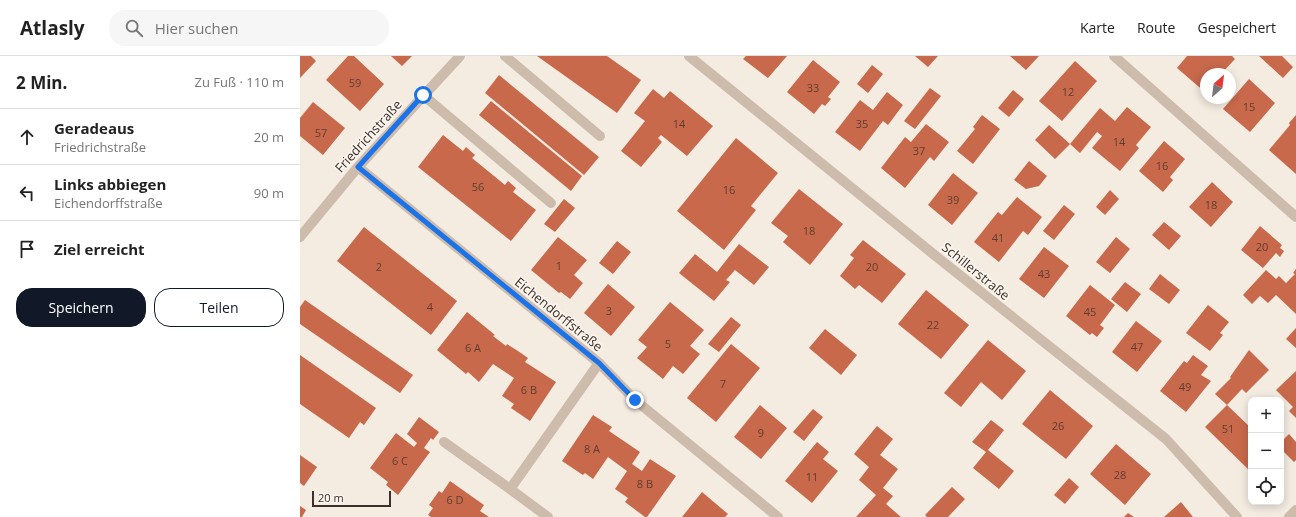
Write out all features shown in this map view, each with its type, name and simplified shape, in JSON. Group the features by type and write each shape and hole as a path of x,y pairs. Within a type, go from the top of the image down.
{"street":[{"name":"Friedrichstraße","path":"300,237 358,167 460,56"},
{"path":"505,56 600,136"},
{"name":"Schillerstraße","path":"689,56 1166,439 1237,517"},
{"path":"1114,56 1296,217"},
{"path":"423,95 551,203"},
{"name":"Eichendorffstraße","path":"358,167 599,363 635,400 778,517"},
{"path":"510,489 599,363"},
{"path":"444,442 548,517"},
{"path":"1289,517 1296,510"}],"building":[{"path":"300,56 311,56 316,61 300,78"},
{"path":"348,56 354,56 384,84 360,111 326,80"},
{"path":"391,56 412,56 402,66"},
{"path":"537,56 607,56 641,80 617,113"},
{"path":"746,56 787,56 768,78 743,59"},
{"path":"915,56 938,56 928,67"},
{"path":"1010,56 1039,56 1026,70"},
{"path":"1187,56 1232,56 1235,59 1227,68 1200,68 1200,88 1177,68"},
{"path":"1259,56 1282,56 1293,67 1283,78"},
{"path":"813,60 840,82 828,97 831,99 825,106 822,104 814,114 787,92"},
{"path":"1075,61 1097,81 1062,121 1039,101"},
{"path":"872,65 883,74 868,93 857,84"},
{"path":"499,75 599,157 584,175 485,93"},
{"path":"1249,79 1275,103 1250,132 1223,109 1227,104 1236,104 1236,94"},
{"path":"930,88 941,96 915,129 904,121"},
{"path":"653,89 664,98 670,91 713,126 687,156 661,135 658,138 662,142 641,167 621,151 645,121 634,113"},
{"path":"1013,90 1024,99 1009,117 998,108"},
{"path":"887,92 903,105 888,125 883,121 860,151 835,132 860,100 873,110"},
{"path":"491,101 582,176 571,191 479,115"},
{"path":"313,102 345,128 323,155 300,136 300,118"},
{"path":"1127,107 1151,127 1136,145 1139,148 1120,171 1092,148 1102,136 1097,132 1080,153 1070,144 1100,108 1115,121"},
{"path":"982,115 1000,129 973,164 957,151 975,129 973,127"},
{"path":"1296,115 1296,174 1269,150 1290,125 1289,123"},
{"path":"926,124 949,142 934,161 930,157 905,188 881,168 905,137 911,142"},
{"path":"1049,125 1070,144 1055,159 1035,140"},
{"path":"443,135 463,151 466,147 475,155 472,158 505,185 508,181 516,188 513,192 536,210 511,241 418,167"},
{"path":"736,138 778,173 751,206 756,210 724,250 677,211"},
{"path":"1164,141 1185,159 1170,177 1173,180 1163,192 1139,171"},
{"path":"1029,161 1047,176 1039,186 1026,189 1014,180"},
{"path":"953,173 978,193 952,225 928,205"},
{"path":"1212,182 1233,202 1211,227 1189,207"},
{"path":"799,189 843,224 810,265 783,242 788,236 771,223"},
{"path":"1110,190 1119,199 1105,215 1096,207"},
{"path":"1017,197 1042,217 1028,235 1023,231 999,262 974,242 998,212 1002,215"},
{"path":"564,199 575,208 555,232 544,224"},
{"path":"1064,205 1075,214 1054,240 1043,231"},
{"path":"1164,222 1181,236 1169,250 1152,235"},
{"path":"1260,226 1282,245 1280,248 1284,251 1280,257 1276,253 1263,268 1241,250"},
{"path":"364,227 457,301 431,335 337,261"},
{"path":"558,237 587,260 574,275 583,283 570,299 561,292 559,293 531,270"},
{"path":"1116,237 1130,249 1110,273 1096,262"},
{"path":"863,240 906,274 882,303 859,285 855,289 840,276 854,258 850,255"},
{"path":"617,241 631,252 613,274 599,263"},
{"path":"739,244 769,267 754,285 735,270 726,280 730,282 714,301 679,273 695,254 717,272"},
{"path":"1044,247 1069,266 1044,298 1019,279"},
{"path":"1296,269 1296,314 1276,295 1268,303 1260,296 1252,304 1243,295 1266,270 1276,279 1279,276 1286,283 1295,274 1293,273"},
{"path":"1160,274 1180,290 1169,304 1149,289"},
{"path":"1125,282 1141,294 1127,312 1111,299"},
{"path":"608,284 635,307 611,336 584,313"},
{"path":"1090,285 1115,305 1100,325 1104,328 1097,337 1092,333 1090,335 1066,316"},
{"path":"926,290 969,325 941,359 898,324"},
{"path":"305,300 413,375 400,393 300,324 300,307"},
{"path":"670,302 704,330 690,346 700,354 683,374 673,366 663,379 637,358 647,347 638,340"},
{"path":"1208,305 1229,322 1220,333 1223,335 1210,351 1186,333"},
{"path":"467,312 506,346 507,344 528,358 525,362 556,382 530,421 511,408 514,404 502,396 514,378 493,364 479,382 468,372 466,374 437,350"},
{"path":"731,317 741,325 719,352 708,344"},
{"path":"1136,321 1162,341 1137,372 1112,352"},
{"path":"1296,328 1296,348 1286,339"},
{"path":"825,329 857,355 841,375 809,348"},
{"path":"988,340 1026,371 1002,400 981,382 961,407 944,393"},
{"path":"731,344 760,368 716,422 687,398"},
{"path":"1249,350 1269,370 1246,393 1242,389 1227,405 1215,394 1231,378 1230,377"},
{"path":"300,355 376,408 364,425 360,422 349,438 300,404"},
{"path":"1193,355 1208,366 1201,375 1211,381 1186,412 1160,391 1184,361 1187,363"},
{"path":"1296,371 1296,418 1289,411 1293,407 1276,390"},
{"path":"1050,390 1093,426 1066,459 1022,424"},
{"path":"760,405 787,428 761,459 734,437"},
{"path":"1227,405 1248,425 1248,469 1205,427"},
{"path":"813,409 823,417 804,441 793,432"},
{"path":"593,415 612,427 609,431 640,452 632,464 642,471 650,459 676,476 647,517 625,502 628,498 615,489 627,471 608,457 593,479 585,473 583,475 562,461"},
{"path":"419,417 439,432 433,440 431,438 424,448 430,452 398,495 386,485 388,482 370,468 396,433 414,447 417,443 407,434"},
{"path":"991,420 1004,430 988,450 1014,471 999,489 973,468 986,452 972,442"},
{"path":"877,426 893,439 880,455 898,469 883,488 893,496 886,504 901,517 856,517 876,495 859,480 869,467 854,454"},
{"path":"1289,434 1296,442 1296,460 1294,462 1284,452 1284,439"},
{"path":"817,442 829,452 823,459 838,471 812,503 785,481"},
{"path":"1116,444 1151,474 1125,505 1090,474"},
{"path":"300,455 317,467 304,486 300,483"},
{"path":"1069,478 1079,487 1065,504 1054,495"},
{"path":"450,481 484,505 480,511 489,517 431,517 428,515 433,508 429,505 439,491 442,493"},
{"path":"952,487 965,499 948,517 927,517 925,515"},
{"path":"702,492 728,514 725,517 682,517"},
{"path":"1181,502 1193,517 1164,517"},
{"path":"300,506 306,510 302,517 300,517"},
{"path":"1128,513 1134,517 1124,517"}],"route":[{"path":"423,95 358,167 599,363 635,400"}]}
